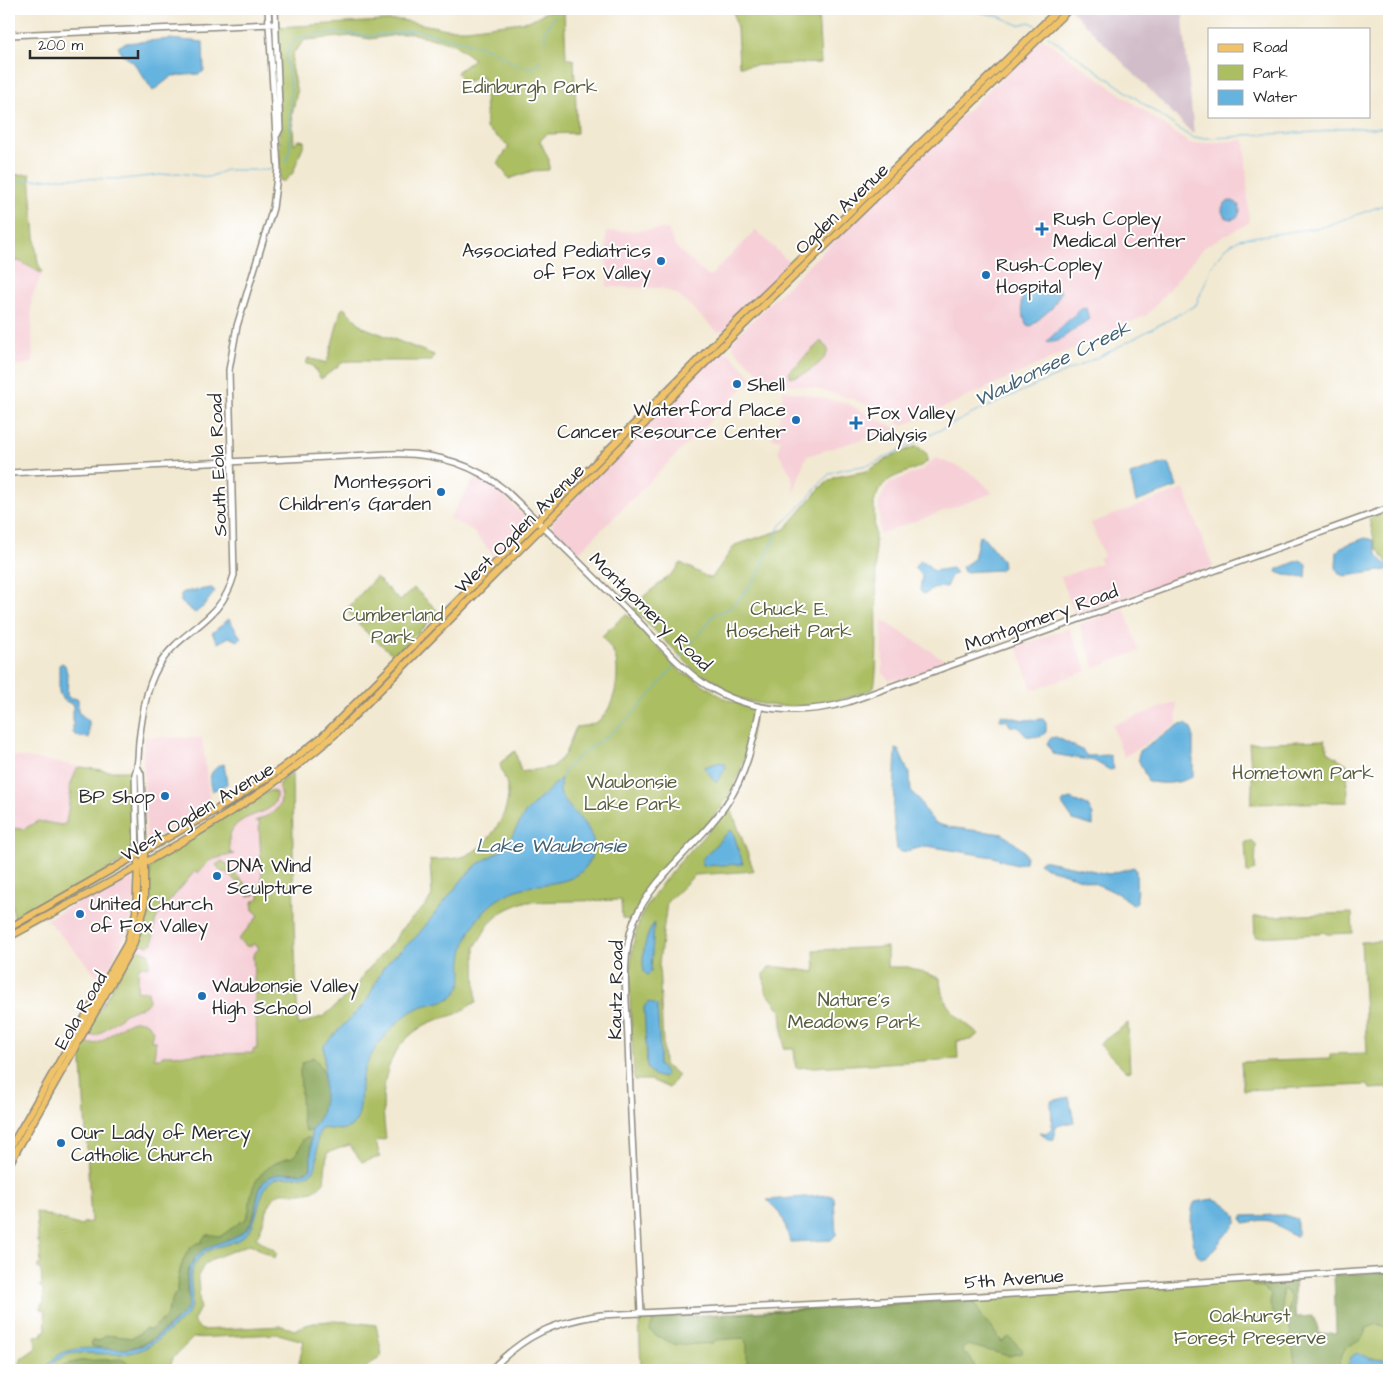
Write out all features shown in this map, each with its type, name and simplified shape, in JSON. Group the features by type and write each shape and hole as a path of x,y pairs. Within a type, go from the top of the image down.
{"main road":[{"name":"Ogden Avenue","path":"635,428 1059,9"},
{"name":"Ogden Avenue","path":"635,428 1069,9"},
{"name":"West Ogden Avenue","path":"9,928 239,797 311,746 346,714 635,428"},
{"name":"West Ogden Avenue","path":"9,937 248,802 318,750 345,725 539,524"},
{"name":"South Eola Road","path":"144,851 145,861"},
{"name":"South Eola Road","path":"137,855 138,865"},
{"name":"Eola Road","path":"9,1164 133,945 144,910 145,861"},
{"name":"Eola Road","path":"9,1150 127,944 136,912 138,865"}],"street":[{"path":"268,9 272,24"},
{"path":"272,24 275,9"},
{"path":"9,35 272,24"},
{"name":"South Eola Road","path":"137,855 135,774 138,768 140,731 154,673 166,655 219,608 232,584 236,555 228,391 232,353 241,310 275,199 278,168 277,135 274,130 272,24"},
{"name":"Montgomery Road","path":"9,473 388,454 418,454 438,457 466,466 490,478 505,490 673,657 706,684 734,699 760,707 811,710 848,702 1389,508"},
{"name":"Kautz Road","path":"641,1313 626,971 628,944 635,919 652,890 717,816 738,786 750,753 760,707"},
{"name":"South Eola Road","path":"138,768 141,774 144,851"},
{"name":"5th Avenue","path":"491,1370 519,1344 554,1326 601,1315 981,1296 1389,1270"}],"shaded area":[{"path":"1182,9 1194,135 1071,10"},
{"name":"Rush Copley Medical Center","path":"1042,38 1190,144 1245,140 1249,223 1205,246 1147,315 903,426 876,409 850,398 813,388 775,382 756,370 733,348 733,339"},
{"path":"668,229 676,247 709,277 756,230 792,265 724,330 718,332 677,294 661,288 607,287 606,232"},
{"path":"19,261 42,274 31,299 33,363 9,367 9,262"},
{"path":"719,352 729,353 753,378 577,554 554,531 552,526 553,520"},
{"path":"783,390 846,403 897,429 806,456 794,492 792,477 778,451 781,440 772,438 779,420"},
{"path":"935,458 960,467 978,478 993,493 880,534 879,504 886,487 891,482 922,470"},
{"path":"476,475 498,490 527,519 526,526 497,559 471,529 449,519"},
{"path":"1184,489 1213,567 1075,615 1061,577 1101,563 1099,558 1104,556 1091,523"},
{"path":"1124,608 1139,651 1095,668 1079,624"},
{"path":"882,620 948,662 904,679 889,680 883,673"},
{"path":"1069,628 1087,671 1032,690 1017,647"},
{"path":"1176,702 1177,724 1124,757 1112,725"},
{"path":"145,737 202,738 210,803 147,842 143,760"},
{"path":"9,755 108,771 132,771 135,843 128,857 9,893"},
{"name":"Waubonsie Valley High School","path":"292,773 294,923 298,1025 89,1207 81,1046 88,1036 87,1031 139,943 138,939 148,912 149,874 152,864 271,790"},
{"path":"127,876 132,878 134,883 134,907 126,935 102,981 46,919"}],"green space":[{"path":"733,9 821,9 818,12 821,63 739,66 737,29"},
{"name":"Edinburgh Park","path":"564,10 566,58 574,60 577,133 547,134 540,141 549,160 549,170 532,171 509,179 498,163 509,146 486,128 485,87 482,76 463,83 457,72 474,59 454,44 410,33 370,39 353,36 305,40 293,53 291,67 297,92 292,114 294,144 299,140 305,141 293,173 285,181 280,181 277,27 401,20 447,29 467,29 529,21 546,12"},
{"path":"30,174 36,249 41,273 19,261 9,262 9,175"},
{"path":"344,308 363,327 434,355 432,361 350,361 342,363 321,379 312,365 306,364 308,358 327,363 341,310"},
{"path":"821,341 828,349 824,359 807,372 790,377 789,372"},
{"name":"Chuck E. Hoscheit Park","path":"917,446 927,454 927,462 889,480 883,485 874,503 877,660 873,689 829,702 807,705 763,704 742,699 721,690 701,677 633,610 643,598 681,563 711,579 735,545 785,529 821,487 835,477 867,471 894,455"},
{"path":"1389,511 1389,565 1376,547 1369,519"},
{"name":"Cumberland Park","path":"376,577 400,601 414,588 439,612 395,656 367,633 346,610"},
{"name":"Waubonsie Lake Park","path":"626,614 683,674 689,675 722,697 755,711 748,751 733,789 721,808 651,887 632,921 622,918 621,900 524,902 503,911 489,924 475,947 476,1002 456,1014 423,1026 398,1048 391,1062 386,1076 383,1106 386,1139 376,1142 380,1157 362,1162 349,1145 327,1153 324,1182 319,1187 304,1193 280,1193 268,1207 256,1238 277,1252 275,1258 250,1244 212,1259 204,1265 198,1276 200,1308 193,1321 201,1330 282,1326 295,1330 324,1321 376,1325 382,1355 363,1370 300,1370 299,1362 304,1341 278,1334 193,1338 173,1358 169,1370 17,1370 22,1358 36,1348 35,1336 43,1335 43,1332 46,1331 45,1310 41,1309 41,1304 44,1303 43,1289 39,1286 42,1285 41,1270 38,1269 38,1265 41,1264 39,1241 36,1241 38,1239 36,1212 82,1226 83,1223 91,1222 81,1046 100,1042 126,1024 140,1021 147,1023 153,1030 151,1041 156,1041 154,1058 161,1058 163,1055 253,1053 253,1049 257,1049 256,1014 252,1013 255,996 253,955 259,948 254,944 248,947 238,940 259,915 253,910 252,902 259,898 259,885 262,883 259,821 255,821 273,812 279,806 281,796 279,783 292,773 294,923 298,1025 324,1016 358,986 362,976 395,940 400,930 426,905 432,895 430,860 452,859 465,856 481,846 489,838 501,820 507,801 508,788 500,763 515,751 521,772 553,767 565,754 576,727 593,724 602,718 611,703 614,693 617,664 611,648 602,636"},
{"name":"Hometown Park","path":"1325,740 1328,752 1347,764 1348,802 1250,804 1252,782 1249,743"},
{"path":"77,768 108,771 132,771 135,843 131,852 123,861 15,922 9,893 9,828 24,829 38,821 62,825 66,823 71,791 69,789"},
{"path":"271,790 276,793 275,801 271,807 242,820 230,834 230,853 234,854 210,860 198,873 195,871 158,915 155,922 153,943 148,946 140,943 138,939 148,912 150,869 159,856"},
{"path":"730,806 754,871 695,875 667,902 659,963 664,1065 678,1075 669,1088 651,1080 634,1080 630,971 637,928 644,911 662,883"},
{"path":"1251,841 1256,845 1255,870 1247,873 1245,842"},
{"path":"222,861 230,866 228,868 250,888 254,888 255,895 247,896 248,893 225,871 223,873 216,865"},
{"path":"123,866 124,868 9,934 9,931"},
{"path":"1352,913 1353,933 1327,934 1323,932 1319,934 1255,937 1254,917"},
{"path":"1389,941 1389,1088 1370,1089 1368,1085 1243,1090 1241,1062 1330,1059 1330,1054 1367,1053 1361,942"},
{"name":"Nature's Meadows Park","path":"887,947 887,967 908,967 940,978 941,988 947,1004 958,1017 979,1034 970,1040 957,1041 958,1059 796,1068 794,1049 784,1049 781,1011 765,990 764,974 769,967 815,972 814,950"},
{"path":"137,949 149,953 149,967 139,966 137,992 148,991 149,1001 145,1006 125,1014 98,1035 88,1036 87,1031 133,952"},
{"path":"1128,1023 1130,1072 1126,1071 1099,1044"},
{"path":"313,1057 322,1069 326,1092 321,1116 311,1131 306,1131 302,1122 300,1071 302,1063"},
{"path":"308,1137 311,1140 311,1169 307,1172 275,1175 266,1180 259,1191 253,1217 247,1228 239,1235 201,1253 194,1261 187,1275 189,1301 181,1316 161,1333 143,1344 114,1350 92,1346 91,1341 99,1341 106,1335 133,1338 145,1329 150,1330 165,1318 177,1292 181,1267 190,1248 202,1242 207,1235 221,1236 244,1221 249,1210 254,1184 258,1178 274,1164 293,1157 299,1150 303,1139"},
{"name":"Oakhurst Forest Preserve","path":"1389,1272 1389,1370 641,1370 639,1319 1294,1277 1296,1335 1336,1333"},
{"path":"1389,1272 1389,1330 1378,1324 1367,1328 1360,1339 1344,1351 1338,1370 1296,1370 1288,1317 1291,1298 1286,1290 1282,1290 1283,1312 1277,1321 1270,1305 1271,1295 1262,1287 1253,1286 1250,1280 1294,1277 1295,1317 1313,1316 1320,1334 1336,1333 1334,1275"},
{"path":"974,1300 981,1317 989,1324 1002,1342 1009,1337 1023,1350 1021,1353 1009,1356 968,1345 963,1347 962,1351 965,1355 970,1356 976,1370 747,1370 747,1345 744,1338 716,1340 711,1344 681,1345 655,1335 650,1330 654,1318"},
{"path":"124,1359 129,1364 127,1370 59,1370 63,1365 80,1361"}],"water":[{"path":"170,39 203,42 204,71 199,74 172,76 153,91 134,63 121,53 118,47 125,43"},
{"path":"1231,201 1239,206 1240,210 1235,218 1231,219 1223,214 1222,210 1227,202"},
{"path":"1024,287 1059,289 1061,292 1052,308 1031,326 1026,325 1021,305"},
{"path":"1086,308 1089,319 1058,341 1048,343 1047,341 1080,309"},
{"path":"1164,463 1170,466 1177,487 1136,502 1130,475"},
{"path":"982,535 1002,560 1003,567 999,570 964,572 962,567 974,559 979,536"},
{"path":"1365,538 1373,540 1378,556 1388,566 1387,570 1346,576 1339,574 1336,567 1337,551 1341,547"},
{"path":"1300,560 1307,564 1306,577 1285,575 1277,572 1278,569"},
{"path":"920,561 925,562 933,571 952,568 956,573 951,576 946,587 933,588 923,594 920,591 922,575 914,568"},
{"path":"212,588 215,591 204,606 195,613 181,602 181,594 184,592"},
{"path":"229,619 241,638 237,641 229,637 218,643 212,633"},
{"path":"62,663 65,665 68,677 67,697 78,699 78,712 89,721 89,738 79,737 73,733 73,705 62,699 59,692 59,665"},
{"path":"1001,715 1024,720 1043,719 1046,723 1046,732 1040,737 1026,736 1018,727 1010,726 1007,720 1000,720"},
{"path":"1186,724 1191,728 1193,734 1193,775 1172,783 1148,781 1138,759 1139,751 1179,725"},
{"path":"1056,737 1082,750 1087,756 1110,755 1114,769 1110,770 1094,761 1053,754 1047,743 1050,738"},
{"path":"896,749 898,749 910,776 911,792 918,798 935,823 948,827 1003,834 1023,850 1026,856 1025,862 1016,865 993,857 927,846 902,852 897,850 893,814"},
{"path":"720,762 724,763 726,768 716,783 704,767"},
{"path":"224,764 227,784 212,791 211,774 216,768"},
{"name":"Lake Waubonsie","path":"561,778 560,790 562,797 592,835 594,844 592,854 582,871 560,882 511,892 496,901 482,913 468,935 463,952 462,979 455,995 415,1009 388,1032 373,1052 363,1074 358,1117 355,1123 343,1130 321,1129 314,1171 304,1176 281,1177 271,1181 264,1191 255,1220 248,1232 238,1240 212,1249 201,1256 192,1269 190,1309 181,1321 141,1350 125,1354 69,1354 52,1363 47,1370 44,1370 55,1358 67,1351 94,1348 124,1349 138,1347 151,1341 178,1319 186,1309 189,1298 188,1276 196,1257 206,1248 229,1240 250,1225 255,1213 261,1186 265,1181 275,1175 301,1173 311,1169 311,1131 321,1115 324,1099 324,1045 366,1002 383,968 416,937 465,876 478,864 505,848 525,813"},
{"path":"1070,799 1088,806 1093,815 1093,826 1073,820 1062,804"},
{"path":"730,830 733,832 743,864 702,866 702,859"},
{"path":"1042,860 1109,874 1134,867 1136,871 1137,903 1134,905 1114,892 1091,882 1044,867 1039,863"},
{"path":"654,923 651,972 647,975 644,972 643,953 648,934"},
{"path":"648,1002 657,1005 660,1054 658,1064 666,1074 663,1078 653,1075 647,1068 644,1007"},
{"path":"1069,1097 1074,1122 1056,1126 1054,1140 1046,1138 1040,1132 1046,1133 1052,1128 1051,1101"},
{"path":"829,1195 834,1197 836,1235 831,1240 790,1242 784,1221 767,1200"},
{"path":"1213,1199 1229,1207 1235,1213 1237,1221 1208,1256 1201,1258 1193,1240 1191,1221 1193,1206 1195,1202"},
{"path":"1284,1215 1297,1219 1297,1236 1290,1234 1269,1221 1260,1220 1244,1223 1242,1219 1243,1216"},
{"path":"1357,1353 1371,1359 1389,1360 1389,1370 1346,1370 1351,1357"}],"waterway":[{"path":"544,44 546,40 544,32 559,9"},
{"path":"963,9 998,16 1019,25 1029,22 1036,25"},
{"path":"286,162 290,148 291,89 286,59 289,47 297,38 319,34 348,33 369,36 415,30 477,45 497,53 514,64 534,68 540,60"},
{"path":"1048,36 1192,138 1321,132 1338,128 1389,128"},
{"path":"9,182 60,178 123,179 178,173 209,177 226,170 270,170"},
{"name":"Waubonsee Creek","path":"678,660 714,615 730,608 742,596 759,573 779,527 829,474 839,470 872,464 978,411 1103,355 1196,305 1213,264 1226,248 1239,239 1323,227 1389,203"},
{"name":"Waubonsee Creek","path":"561,778 571,763 615,730 631,715 676,663"}],"place":[{"name":"Rush Copley Medical Center","path":"1042,229"},
{"name":"Associated Pediatrics of Fox Valley","path":"661,261"},
{"name":"Rush-Copley Hospital","path":"986,275"},
{"name":"Shell","path":"737,384"},
{"name":"Waterford Place Cancer Resource Center","path":"796,420"},
{"name":"Fox Valley Dialysis","path":"856,423"},
{"name":"Montessori Children's Garden","path":"441,492"},
{"name":"BP Shop","path":"165,796"},
{"name":"DNA Wind Sculpture","path":"217,876"},
{"name":"United Church of Fox Valley","path":"80,914"},
{"name":"Waubonsie Valley High School","path":"202,996"},
{"name":"Our Lady of Mercy Catholic Church","path":"61,1143"}]}
